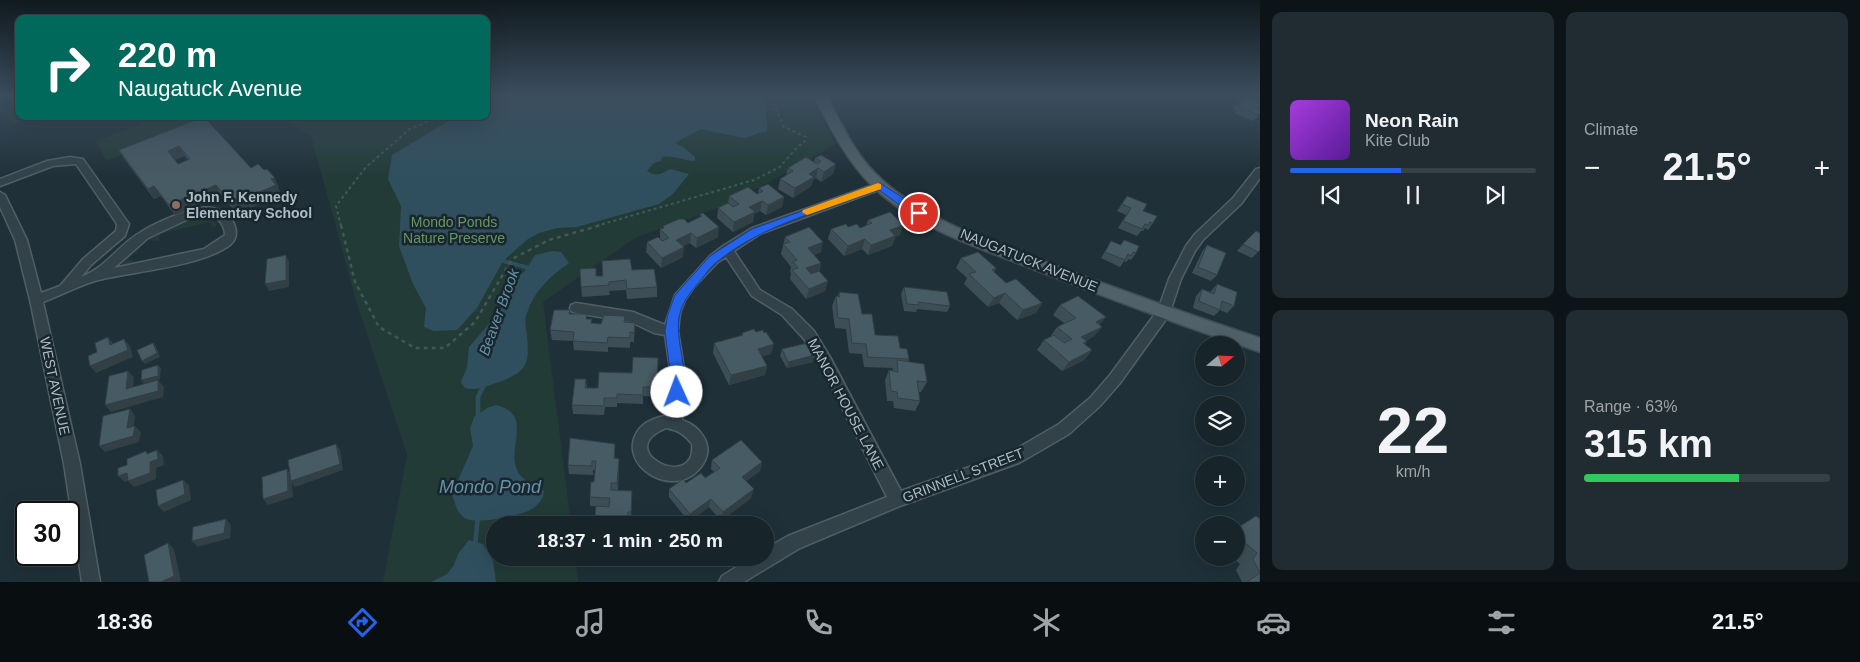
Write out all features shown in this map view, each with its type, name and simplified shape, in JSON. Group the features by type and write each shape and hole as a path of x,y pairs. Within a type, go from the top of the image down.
{"main road":[{"name":"NAUGATUCK AVENUE","path":"835,123 858,164 880,186 919,213 968,237 1164,312 1260,345"}],"street":[{"path":"0,183 63,160 81,162 123,224 121,233 87,262 64,289"},
{"name":"GRINNELL STREET","path":"728,582 764,558 794,542 897,500 1014,458 1056,435 1095,402 1116,379 1164,312 1175,279 1190,249 1237,201 1260,171"},
{"path":"674,422 677,369 671,331 674,314 679,298 705,267 727,249 749,235 770,225 880,186"},
{"name":"WEST AVENUE","path":"0,194 20,240 36,300 72,464 91,582"},
{"path":"36,300 100,275 136,269 208,252 227,241 231,236 231,229 220,214 212,211 193,213 144,235 100,275"},
{"name":"MANOR HOUSE LANE","path":"727,249 756,293 787,312 809,335 825,361 897,500"},
{"path":"576,308 633,317 659,329 671,331"}],"path":[{"path":"424,123 410,129 366,167 336,206 355,282 379,327 415,348 445,348 475,322 512,259 549,240 723,190 754,180 780,167 798,146 804,143 806,137 784,126 783,123"}],"green space":[{"path":"143,123 190,123 193,127 106,161 96,141"},
{"name":"Mondo Ponds Nature Preserve","path":"292,123 825,123 836,144 768,183 718,208 635,238 543,302 570,516 486,516 486,566 576,566 578,582 383,582 407,455 357,304 311,136"},
{"path":"204,217 213,219 217,226 212,227 210,222 160,234 159,241 148,240 128,259 134,261 131,266 123,267 121,265 121,261 145,239 188,219"}],"water":[{"path":"445,123 767,123 767,126 767,131 744,138 701,129 675,143 695,157 695,161 662,157 661,161 654,163 647,171 659,174 670,169 689,174 673,194 659,204 577,227 557,228 539,233 528,239 503,261 477,308 457,330 434,331 424,327 426,308 413,284 399,246 401,206 388,179 392,155"},
{"path":"552,251 561,252 569,263 555,273 538,291 530,305 526,319 528,354 527,361 521,371 486,386 465,388 461,382 467,367 469,347 500,311 511,281 525,271 535,255"},
{"name":"Mondo Pond","path":"496,405 508,410 514,416 517,424 515,463 518,472 526,480 544,491 537,505 523,513 511,516 486,516 486,520 480,521 467,519 461,515 452,494 473,446 470,428 474,417 487,408"},
{"path":"469,540 483,544 486,549 486,566 494,566 496,582 431,582 447,574 454,565 458,554"}],"building":[{"path":"188,123 210,123 251,168 258,164 264,170 267,169 275,178 271,179 276,185 246,198 244,196 230,202 216,185 169,205 154,186 148,189 119,150","holes":["179,146 190,159 178,164 168,151"]},
{"path":"821,155 836,164 824,172 818,168 809,174 814,177 795,188 780,179 793,171 788,168 806,157 817,164 821,161 815,158"},
{"path":"768,184 784,197 768,205 762,201 749,207 755,212 734,222 718,208 728,203 733,207 739,204 729,196 748,187 757,194 763,191 759,188"},
{"path":"1127,196 1147,204 1143,211 1157,216 1153,223 1145,224 1142,229 1123,221 1131,208 1122,204"},
{"path":"890,212 904,225 890,230 895,236 871,245 865,239 848,246 831,229 846,224 848,227 857,224 860,228 872,223 868,220"},
{"path":"703,213 719,227 697,238 691,233 676,240 684,247 662,258 647,242 658,237 662,241 669,238 660,229 664,228 663,226 679,219 684,219 688,223 702,216 700,214"},
{"path":"809,227 823,242 808,248 821,263 806,268 811,274 819,271 828,281 809,289 792,270 798,268 793,262 797,260 783,244 790,242 785,237"},
{"path":"1256,231 1260,233 1260,250 1258,252 1243,244"},
{"path":"1124,240 1139,246 1136,253 1133,252 1131,256 1128,254 1125,260 1105,252 1111,241 1121,245"},
{"path":"1207,245 1226,253 1217,275 1198,267"},
{"path":"978,252 996,268 992,270 1006,283 1016,279 1042,303 1023,310 1005,293 994,298 969,274 976,272 961,258"},
{"path":"286,255 286,280 265,284 267,259"},
{"path":"630,259 632,270 654,269 657,287 627,289 626,280 609,282 609,285 581,287 580,269 596,268 596,276 603,276 602,261"},
{"path":"1217,284 1237,292 1234,306 1222,301 1220,310 1199,301 1202,289 1214,294"},
{"path":"904,287 947,292 950,306 918,302 919,305 907,304"},
{"path":"839,292 858,294 862,314 872,314 875,335 898,336 900,348 907,349 909,359 868,357 866,344 852,343 849,319 838,318 836,296 840,297"},
{"path":"1078,296 1106,317 1096,322 1102,327 1081,337 1087,341 1083,343 1092,350 1069,362 1044,340 1054,335 1064,343 1072,339 1057,327 1076,318 1060,305"},
{"path":"554,310 570,310 569,314 587,314 586,319 592,319 591,323 601,324 604,315 625,316 624,322 635,323 634,333 630,332 630,338 608,337 607,343 573,341 574,332 550,330"},
{"path":"754,329 756,332 763,330 764,333 766,332 774,344 758,349 767,366 731,375 714,343 743,335 742,333"},
{"path":"108,337 110,345 124,339 128,350 90,366 88,356 97,352 95,343"},
{"path":"153,343 157,353 142,361 137,350"},
{"path":"807,343 815,355 788,362 782,349"},
{"path":"633,357 658,358 657,387 643,387 643,395 617,394 617,398 604,398 604,406 572,405 575,379 586,379 585,388 598,388 599,372 632,373"},
{"path":"897,360 924,364 927,382 917,381 920,401 898,398 897,392 891,391 889,370 898,372"},
{"path":"158,365 158,376 141,380 142,370"},
{"path":"128,371 126,389 158,380 158,391 105,405 109,376"},
{"path":"130,409 127,428 135,426 133,436 99,446 103,416"},
{"path":"570,438 615,444 614,458 619,459 617,483 611,483 611,490 632,491 631,512 628,512 628,516 595,516 596,506 609,507 610,498 590,497 596,461 592,461 592,466 568,465"},
{"path":"741,440 762,462 742,477 754,489 723,512 711,499 690,514 669,489 683,479 686,483 701,473 705,478 720,468 712,460"},
{"path":"336,444 340,464 291,481 288,460"},
{"path":"157,450 158,459 150,462 150,473 128,481 127,473 118,476 118,468 127,465 127,459 146,451 147,454"},
{"path":"287,469 288,491 263,499 262,477"},
{"path":"183,480 185,494 158,506 156,490"},
{"path":"1256,516 1260,519 1260,573 1253,559 1257,553 1245,543 1245,523"},
{"path":"226,519 224,533 192,541 193,527"},
{"path":"168,543 174,576 161,582 149,582 144,555"},
{"path":"1260,573 1260,582 1247,582"}],"waterway":[{"name":"Beaver Brook","path":"503,258 503,261 529,268 528,271"},
{"name":"Beaver Brook","path":"478,416 478,397 484,385"},
{"name":"Beaver Brook","path":"475,546 478,516"}],"slow traffic":[{"path":"807,212 878,186"}],"place":[{"name":"John F. Kennedy Elementary School","path":"176,205"}],"route":[{"path":"677,392 677,369 671,331 679,298 705,267 727,249 742,238 770,225 880,186 890,195 919,213"}]}
